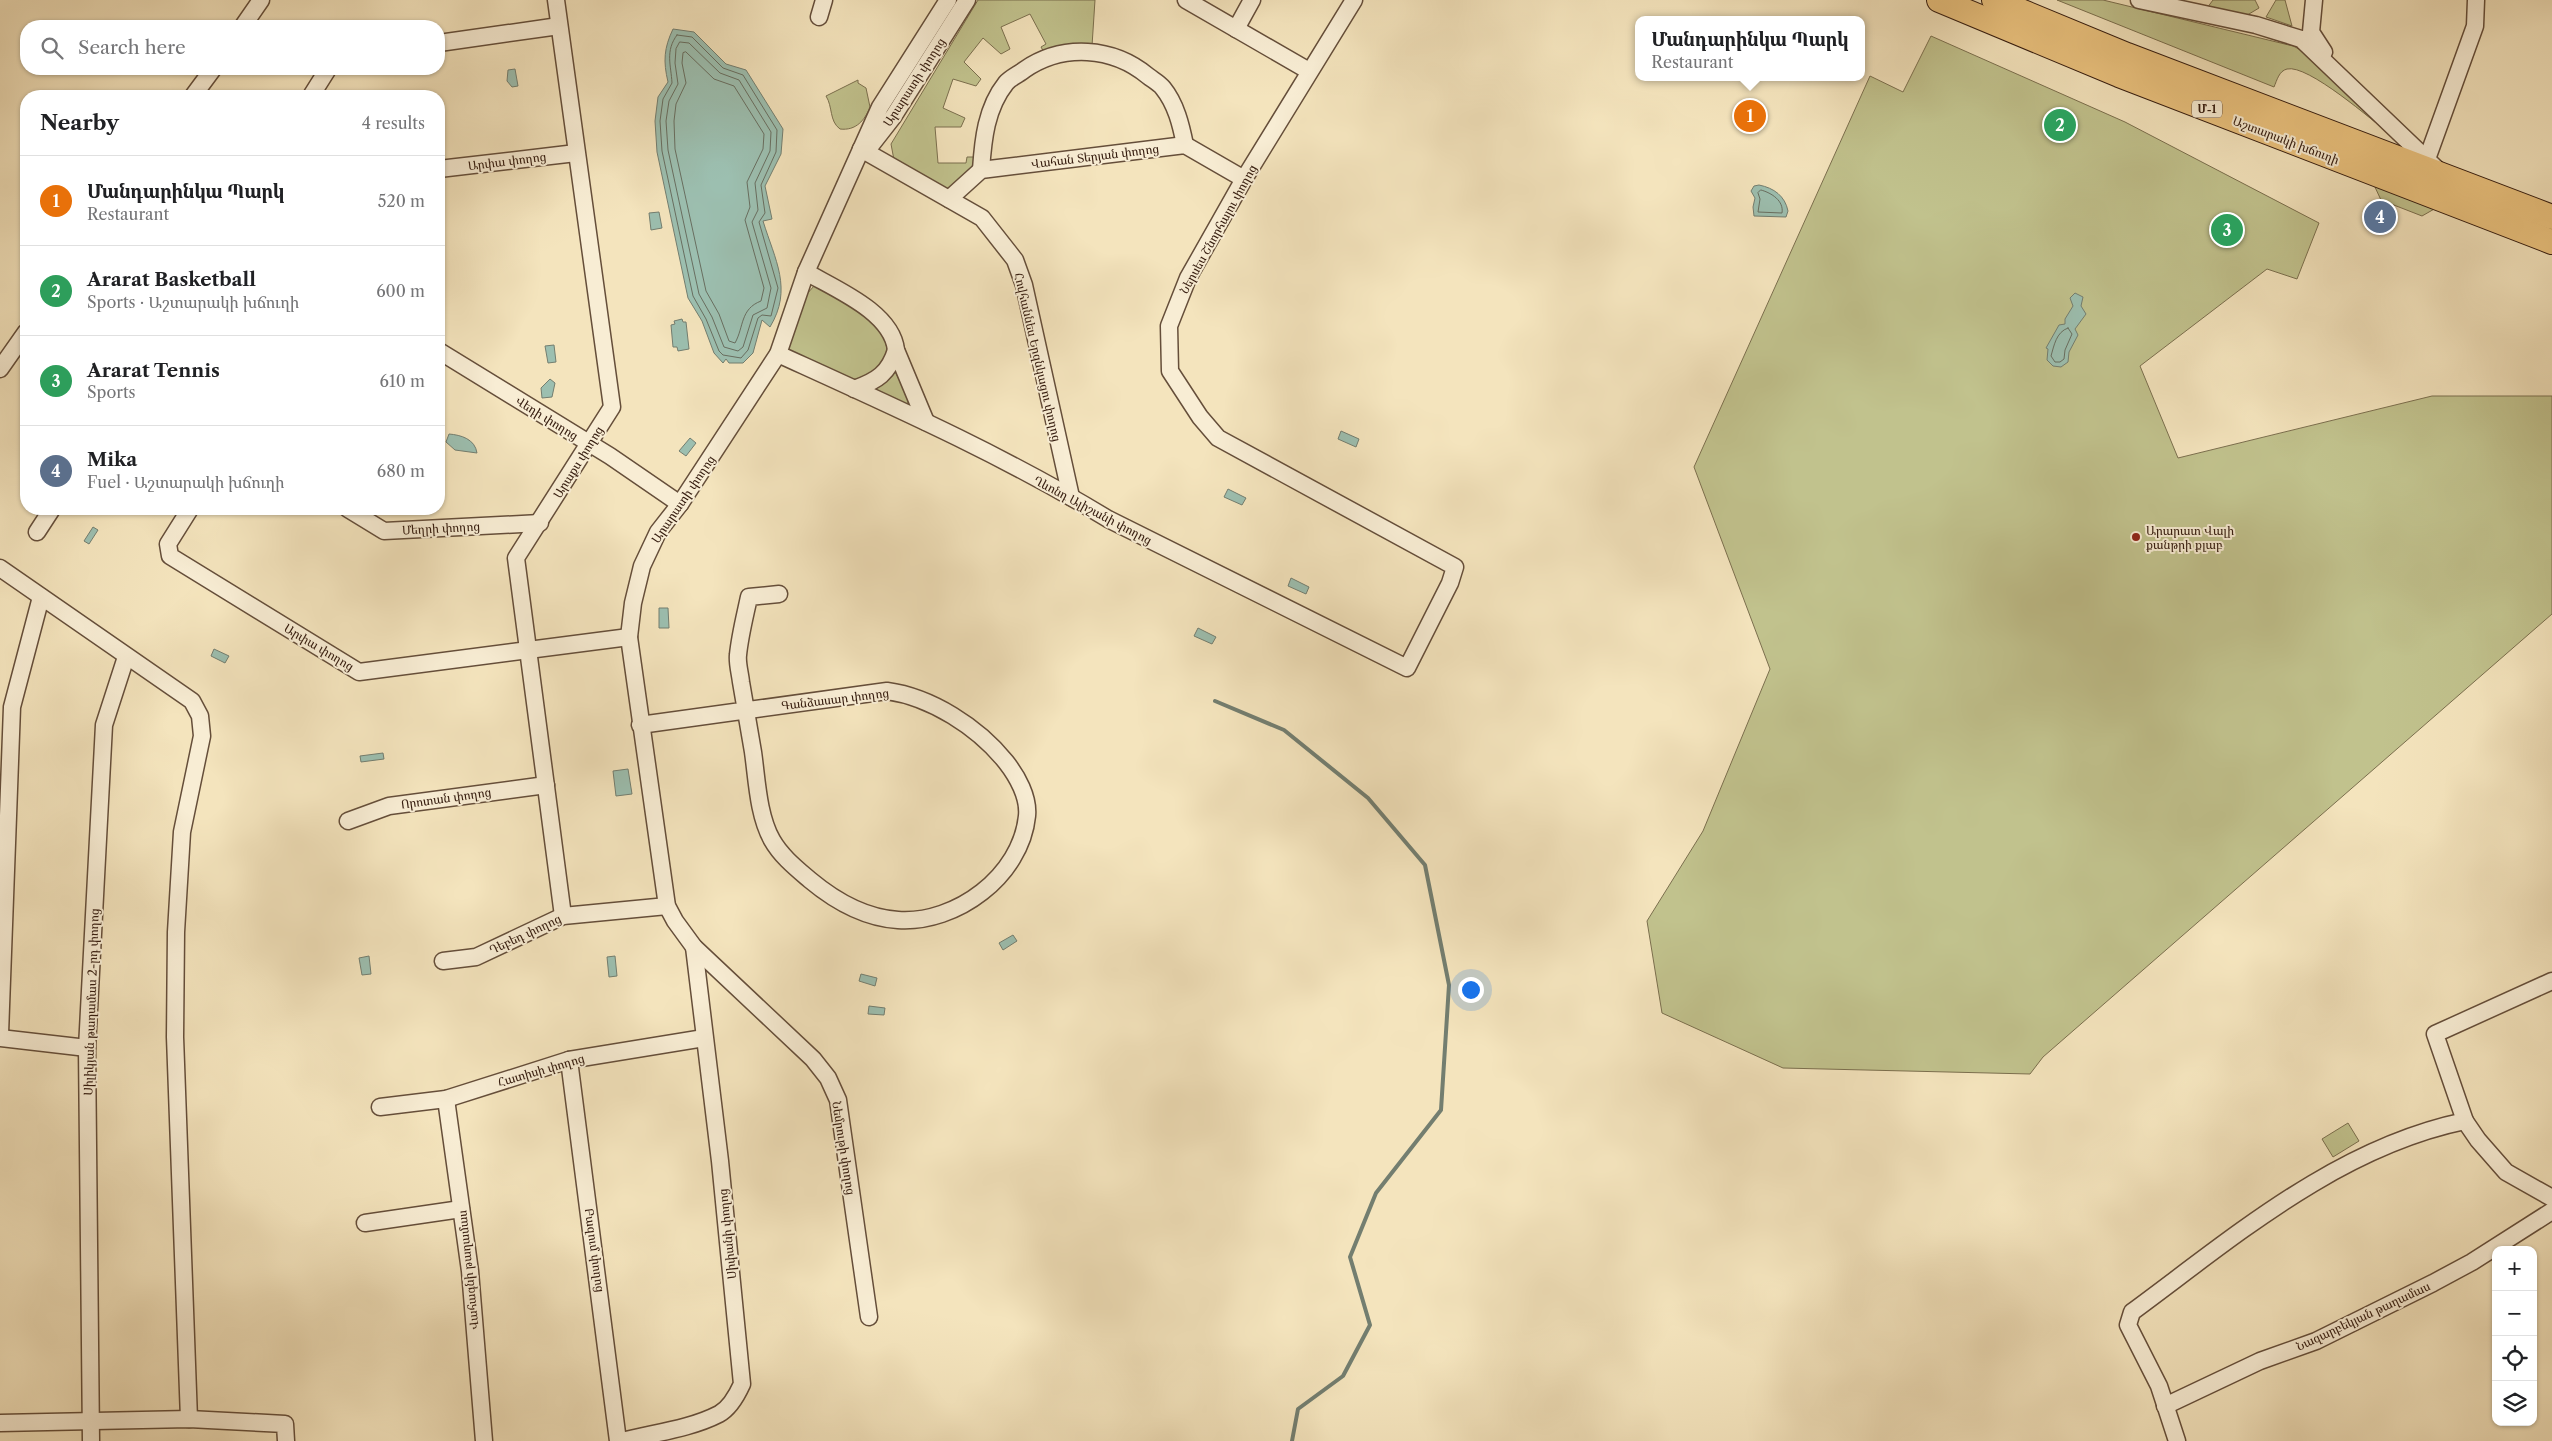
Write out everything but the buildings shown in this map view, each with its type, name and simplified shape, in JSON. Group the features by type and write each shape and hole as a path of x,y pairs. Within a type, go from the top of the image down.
{"highway":[{"name":"Աշտարակի խճուղի","path":"1939,0 2119,75 2481,203 2552,217"},
{"name":"Աշտարակի խճուղի","path":"1994,0 2127,55 2447,178 2481,203 2552,242"}],"street":[{"path":"247,20 261,0"},
{"name":"Արաքս փողոց","path":"556,0 612,407 516,558 563,916"},
{"path":"819,16 824,0"},
{"name":"Արարատի փողոց","path":"694,947 675,922 667,906 640,725 629,637 633,603 642,566 658,532 680,504 778,354 806,272 861,154 880,107 948,0"},
{"name":"Արարատի փողոց","path":"861,154 893,116 967,0"},
{"path":"1186,0 1309,71"},
{"path":"1236,29 1252,0"},
{"name":"Ներսես Շնորհալու փողոց","path":"1354,0 1244,179 1188,278 1169,326 1170,371 1200,417 1218,438 1455,567 1450,583 1407,668"},
{"path":"2138,0 2256,25 2301,39 2447,178"},
{"path":"2314,0 2311,32 2339,75"},
{"path":"2427,159 2475,26 2476,0"},
{"path":"445,42 559,26"},
{"path":"948,199 982,170 982,145 990,111 1006,82 1035,62 1066,52 1103,52 1134,64 1163,88 1179,116 1185,145 1244,179"},
{"path":"197,90 209,75"},
{"path":"315,90 324,75"},
{"name":"Վահան Տերյան փողոց","path":"982,170 1185,145"},
{"name":"Արփա փողոց","path":"445,168 576,152"},
{"name":"Հովհաննես Երզնկացու փողոց","path":"861,154 982,218 1015,260 1024,285 1071,496"},
{"path":"806,272 875,314 895,337 896,350 926,422"},
{"path":"0,369 20,341"},
{"path":"854,389 871,383 885,374 892,364 896,350"},
{"name":"Ղևոնդ Ալիշանի փողոց","path":"778,354 926,422 1071,496 1108,519 1407,668"},
{"name":"Վեդի փողոց","path":"445,355 590,444 680,504"},
{"path":"37,532 48,515"},
{"name":"Արփա փողոց","path":"186,515 168,544 170,556 360,672 527,652 629,637"},
{"name":"Մեղրի փողոց","path":"358,515 384,531 540,523"},
{"path":"0,568 192,702 200,716 202,736 182,832 176,932 175,1037 189,1419"},
{"name":"Գանձասար փողոց","path":"640,725 746,711 887,691 909,694 945,712 1001,756 1021,786 1026,801 1027,816 1023,833 1007,867 994,883 976,897 951,910 924,919 883,918 849,906 835,898 802,873 772,840 764,820 746,711 738,656 749,597 779,594"},
{"path":"0,1034 12,708 41,597"},
{"name":"Սիլիկյան թաղամաս 2-րդ փողոց","path":"91,1441 87,1048 104,725 126,657"},
{"name":"Որոտան փողոց","path":"348,821 389,806 546,784"},
{"name":"Դեբեդ փողոց","path":"443,961 476,957 563,916 667,906"},
{"name":"Սիփանի փողոց","path":"622,1441 687,1425 720,1414 734,1400 742,1384 720,1161 694,947"},
{"name":"Նեմրութի փողոց","path":"694,947 812,1059 828,1078 838,1100 869,1317"},
{"path":"2552,980 2434,1034 2465,1121 2478,1140 2506,1172 2552,1198"},
{"path":"0,1038 87,1048"},
{"name":"Հատիսի փողոց","path":"380,1107 446,1099 569,1060 704,1038"},
{"name":"Բազում փողոց","path":"569,1060 618,1441"},
{"name":"Վահագնի թաղամաս","path":"446,1099 470,1271 484,1441"},
{"path":"2177,1441 2158,1386 2128,1325 2128,1317 2132,1312 2214,1252 2240,1230 2331,1171 2435,1128 2465,1121"},
{"path":"365,1222 461,1209"},
{"name":"Նազարբեկյան թաղամաս","path":"2165,1406 2260,1361 2316,1341 2433,1283 2472,1262 2552,1211"},
{"path":"0,1423 189,1419 286,1424 286,1441"}],"green space":[{"path":"978,0 1095,0 1092,46 1045,54 1041,47 1046,44 1030,14 1001,27 1010,49 1001,54 983,38 964,62 981,79 976,86 953,79 943,108 965,118 961,127 935,127 938,163 966,163 967,157 977,157 977,170 948,193 894,160 891,144"},
{"path":"2057,0 2103,0 2293,46 2303,51 2391,135 2340,95 2310,75 2297,70 2287,69 2279,76 2274,87"},
{"path":"2213,0 2255,0 2259,8 2239,20 2204,12"},
{"path":"2276,0 2285,0 2292,26 2266,17"},
{"name":"Արարատ Վալի քանթրի քլաբ","path":"1931,36 2125,122 2319,223 2297,279 2267,269 2140,366 2178,458 2432,396 2552,396 2552,614 2043,1057 2030,1074 1783,1068 1662,1013 1647,921 1703,831 1770,669 1694,467 1870,76 1903,92"},
{"path":"858,80 858,83 866,88 870,107 859,124 851,128 840,129 834,122 826,96"},
{"path":"2374,185 2436,208 2422,216 2381,200"},
{"path":"814,286 824,289 874,321 884,335 888,353 884,367 870,377 852,382 792,355 788,346 806,295"},
{"path":"894,370 910,399 907,404 902,406 877,393 876,389"},
{"path":"2348,1123 2359,1141 2333,1157 2322,1139"}],"water":[{"path":"673,29 694,32 726,64 746,70 783,129 781,154 765,186 772,219 763,221 780,274 780,300 777,313 770,327 762,320 753,353 743,363 729,363 726,359 723,363 714,353 702,321 688,298 657,152 655,121 658,97 668,82 665,55"},
{"path":"515,69 518,86 512,87 507,81 508,70"},
{"path":"1759,185 1769,188 1781,197 1787,206 1786,217 1754,216 1755,198 1751,191 1754,186"},
{"path":"659,212 662,228 651,230 649,213"},
{"path":"2075,293 2083,297 2081,306 2086,314 2075,329 2078,335 2069,352 2068,362 2061,367 2053,366 2047,360 2048,349 2046,348 2059,325 2065,324 2065,319 2073,306 2070,298"},
{"path":"682,319 683,322 686,322 689,349 678,351 677,347 673,347 671,325 675,324 674,321"},
{"path":"554,345 556,362 548,363 545,346"},
{"path":"550,379 555,383 552,397 542,398 541,388"},
{"path":"1341,431 1359,439 1356,447 1338,439"},
{"path":"449,434 458,435 470,441 476,448 477,453 455,450 446,442"},
{"path":"690,438 696,443 686,456 679,451"},
{"path":"1228,489 1246,498 1242,505 1224,497"},
{"path":"93,527 98,530 89,544 84,541"},
{"path":"1291,578 1309,587 1306,594 1288,586"},
{"path":"659,608 668,608 669,628 659,628"},
{"path":"1198,628 1216,637 1212,644 1194,636"},
{"path":"214,649 229,656 225,663 211,656"},
{"path":"383,753 384,759 361,762 360,756"},
{"path":"628,769 632,794 616,796 613,771"},
{"path":"1013,935 1017,941 1003,950 999,943"},
{"path":"369,956 371,974 362,975 359,958"},
{"path":"615,956 617,976 609,977 607,957"},
{"path":"861,974 877,978 875,986 859,981"},
{"path":"869,1006 885,1008 884,1015 868,1014"}],"waterway":[{"path":"1215,701 1284,730 1368,798 1425,865 1449,985 1441,1110 1376,1193 1350,1257 1370,1325 1343,1376 1298,1409 1292,1441"}],"place":[{"name":"Մանդարինկա Պարկ","path":"1750,116"},
{"name":"Ararat Basketball","path":"2060,125"},
{"name":"Mika","path":"2380,217"},
{"name":"Ararat Tennis","path":"2227,230"},
{"name":"Արարատ Վալի քանթրի քլաբ","path":"2136,537"}]}
